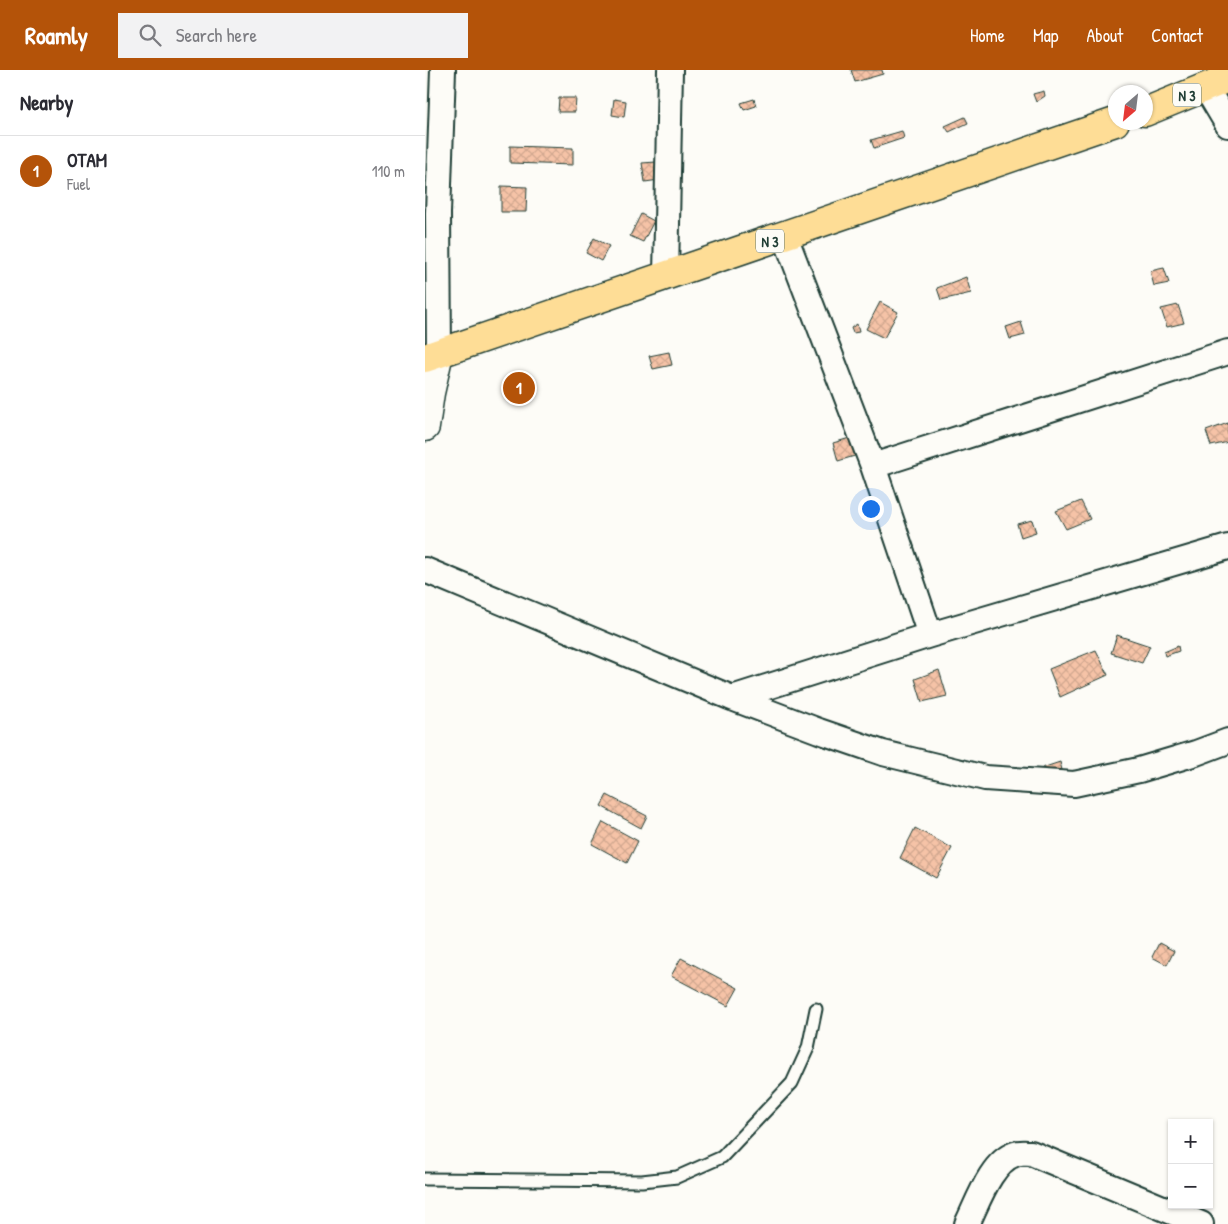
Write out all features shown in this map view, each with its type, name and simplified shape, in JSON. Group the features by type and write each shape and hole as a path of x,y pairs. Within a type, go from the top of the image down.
{"main road":[{"name":"N 3","path":"1153,109 1217,83"},
{"name":"N 3","path":"432,355 1108,124"}],"street":[{"path":"425,427 430,393 432,355 443,70"},
{"path":"665,276 670,70"},
{"path":"1217,83 1228,125"},
{"path":"785,236 873,466 930,635"},
{"path":"873,466 1228,352"},
{"path":"732,698 930,635 1228,546"},
{"path":"425,570 732,698 819,731 883,753 985,778 1074,784 1139,770 1228,741"},
{"path":"967,1224 992,1173 1003,1160 1016,1153 1031,1153 1201,1224"}],"lane":[{"path":"425,1179 642,1181 677,1177 722,1157 792,1082 808,1048 816,1009"}],"building":[{"path":"851,70 882,70 883,74 855,82"},
{"path":"1044,91 1045,96 1036,102 1033,94"},
{"path":"559,98 576,98 575,112 558,112"},
{"path":"614,99 626,101 624,117 612,115"},
{"path":"754,99 756,106 744,110 741,103"},
{"path":"965,117 968,123 949,132 945,126"},
{"path":"902,131 904,138 874,148 871,140"},
{"path":"510,146 573,148 573,165 510,163"},
{"path":"656,162 659,180 645,182 642,163"},
{"path":"501,186 527,187 526,212 501,212"},
{"path":"641,214 654,221 643,242 630,236"},
{"path":"594,238 609,246 601,261 586,253"},
{"path":"1164,268 1169,283 1154,286 1150,271"},
{"path":"966,277 971,293 941,300 937,288"},
{"path":"880,302 898,312 884,338 866,329"},
{"path":"1178,305 1184,323 1167,327 1161,309"},
{"path":"1021,322 1025,335 1010,339 1006,327"},
{"path":"857,324 859,332 853,333 851,328"},
{"path":"669,352 672,365 653,369 649,356"},
{"path":"1228,423 1228,442 1211,446 1206,431"},
{"path":"853,437 858,455 838,461 833,443"},
{"path":"1081,501 1090,519 1066,529 1056,511"},
{"path":"1032,520 1036,532 1021,537 1017,524"},
{"path":"1117,635 1150,646 1142,663 1111,653"},
{"path":"1178,646 1179,651 1165,656 1164,652"},
{"path":"1096,650 1108,675 1060,697 1049,669"},
{"path":"939,670 947,696 922,702 915,679"},
{"path":"1060,762 1062,770 1044,776 1042,768"},
{"path":"607,795 647,816 641,828 601,806"},
{"path":"603,822 638,841 627,863 592,844"},
{"path":"915,828 952,848 936,878 900,858"},
{"path":"1159,943 1174,951 1167,965 1152,957"},
{"path":"681,958 738,988 728,1006 671,976"}],"place":[{"name":"OTAM","path":"519,388"}]}
